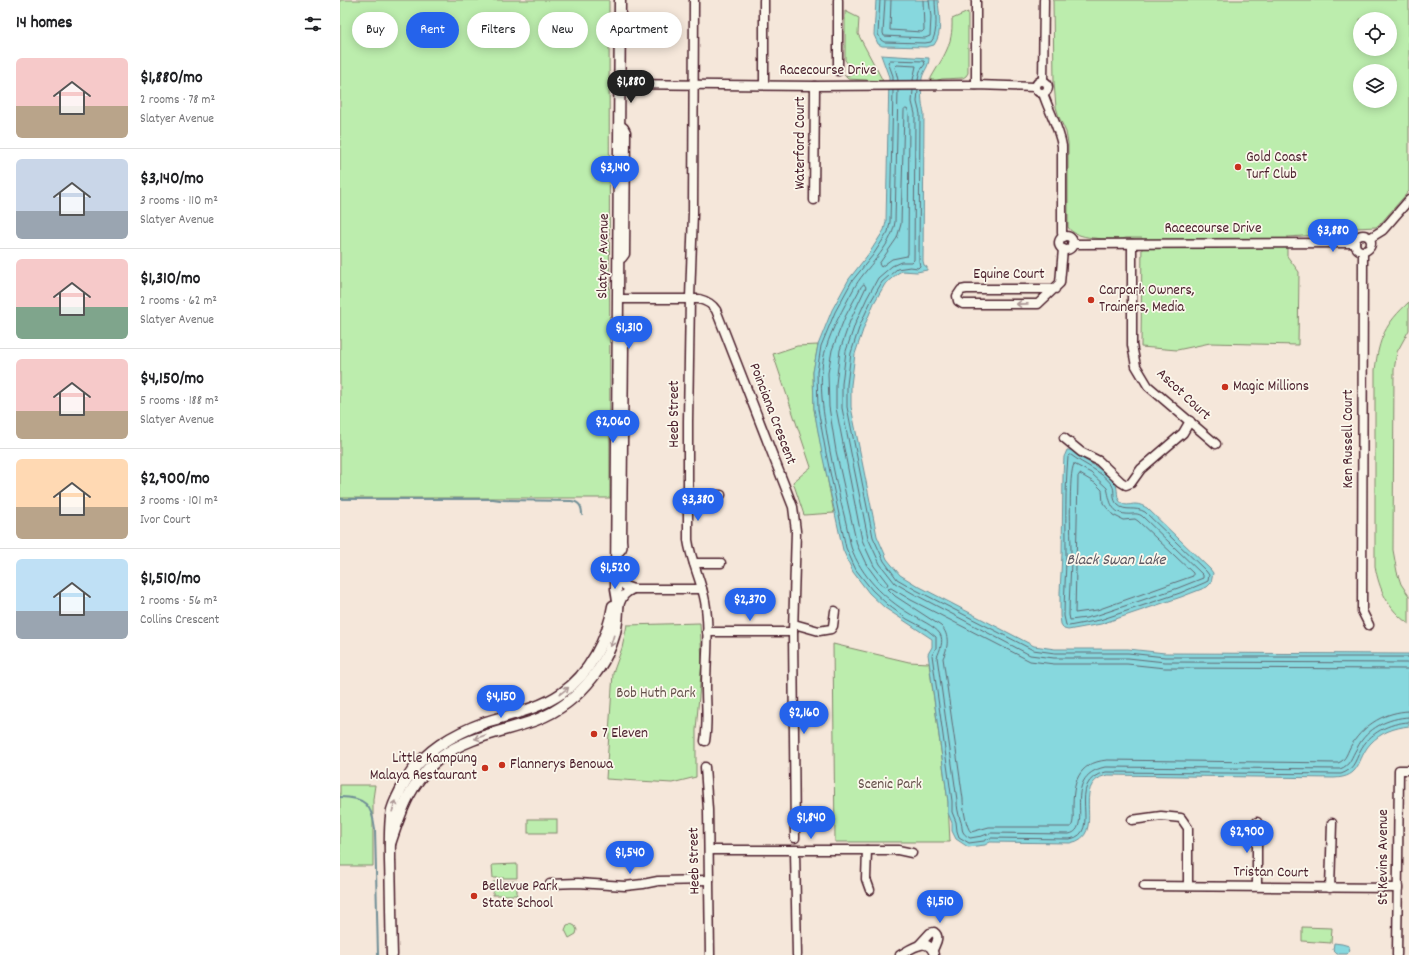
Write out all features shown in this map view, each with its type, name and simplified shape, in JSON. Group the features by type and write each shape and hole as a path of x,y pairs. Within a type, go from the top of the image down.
{"main road":[{"name":"Slatyer Avenue","path":"620,0 620,12"},
{"name":"Slatyer Avenue","path":"390,844 405,801 414,786 440,757 467,741 537,719 556,709 570,699 597,672 610,649 619,609 616,589 616,551 620,48"},
{"name":"Slatyer Avenue","path":"392,955 390,844 392,811 396,800 408,779 426,755 442,743 487,722 517,714 551,700 563,693 588,666 601,644 611,617 616,589"}],"street":[{"name":"Slatyer Avenue","path":"624,0 624,12"},
{"name":"Heeb Street","path":"694,0 693,221 690,298 688,540 702,588 707,613 707,730 705,741"},
{"path":"764,0 764,85"},
{"path":"838,0 838,71"},
{"path":"976,0 976,85"},
{"path":"1043,81 1044,0"},
{"path":"1043,81 1039,81 1035,87 1038,92 1043,93"},
{"path":"1043,81 1046,82 1048,86 1047,91 1043,93"},
{"name":"Racecourse Drive","path":"620,84 815,86 976,85 1035,87"},
{"name":"Waterford Court","path":"814,200 815,86"},
{"path":"1043,93 1046,104 1055,119 1062,146 1062,233 1064,237"},
{"name":"Racecourse Drive","path":"1370,238 1383,230 1409,200"},
{"name":"Racecourse Drive","path":"1072,244 1355,243 1357,237 1361,235 1366,235 1370,238"},
{"path":"1064,237 1070,239 1072,244 1070,248 1063,249 1060,247 1059,242 1064,237"},
{"name":"Racecourse Drive","path":"1363,251 1370,247 1370,238"},
{"path":"1355,243 1358,249 1363,251"},
{"name":"Ascot Court","path":"1132,244 1132,345 1136,366 1148,386 1216,444"},
{"name":"Equine Court","path":"1055,289 966,289 961,290 957,296 958,301 962,304 1038,304 1055,289 1060,283 1063,249"},
{"name":"Ken Russell Court","path":"1363,251 1362,611 1369,625"},
{"name":"Poinciana Crescent","path":"618,299 690,298 706,300 712,305 716,310 793,507 796,531 794,628 795,838"},
{"path":"1064,438 1082,452 1098,461 1126,485 1131,483 1141,469 1183,433 1190,422"},
{"path":"688,495 721,495"},
{"path":"694,563 721,563"},
{"path":"616,574 625,586 633,589 702,588"},
{"path":"619,609 621,599 625,593 633,589"},
{"path":"707,632 794,628 819,631 831,629 833,626 835,611"},
{"name":"Heeb Street","path":"705,767 708,810 710,955"},
{"name":"St Kevins Avenue","path":"1397,955 1399,770 1409,770"},
{"path":"1132,820 1161,816 1181,818 1188,828 1188,886"},
{"path":"1257,822 1257,886"},
{"path":"1330,888 1332,823"},
{"path":"709,850 898,850 912,853"},
{"path":"795,850 797,955"},
{"path":"866,850 866,879 870,890"},
{"path":"550,884 578,883 625,886 658,882 709,880"},
{"name":"Tristan Court","path":"1144,886 1398,888"},
{"path":"900,955 919,945 928,935 934,932 938,938 933,953"},
{"path":"919,945 927,945 933,953"}],"green space":[{"path":"340,0 609,0 609,12 596,12 596,48 609,48 610,498 340,498"},
{"name":"Gold Coast Turf Club","path":"1053,0 1409,0 1409,191 1376,227 1355,228 1345,233 1287,237 1287,256 1299,272 1298,345 1210,343 1177,350 1141,347 1142,238 1101,239 1085,237 1072,231 1068,227 1068,143 1066,132 1056,107 1054,83"},
{"path":"845,11 859,18 858,34 883,81 848,79 844,75 850,76 853,74 853,70 845,60"},
{"path":"968,12 968,73 963,78 942,79 931,82 931,78 947,50 951,36 952,19"},
{"path":"1409,302 1409,330 1397,352 1394,370 1393,550 1401,584 1409,596 1409,624 1390,606 1379,583 1375,566 1375,370 1384,332 1394,317"},
{"path":"818,345 813,372 814,409 834,513 804,515 793,482 811,467 773,354 797,346"},
{"name":"Bob Huth Park","path":"700,623 702,662 696,730 696,777 672,783 606,779 613,673 622,648 627,625"},
{"name":"Scenic Park","path":"833,644 909,662 929,663 948,802 950,842 835,842"},
{"path":"340,785 375,785 373,799 373,866 340,866"},
{"path":"528,819 557,819 557,833 528,833"},
{"path":"517,864 517,878 493,878 492,865"},
{"path":"517,881 517,895 493,895 493,882"},
{"path":"571,924 575,926 577,930 576,934 569,938 565,930 567,925"},
{"path":"1302,927 1332,928 1331,943 1302,941"}],"water":[{"path":"876,0 938,0 940,17 939,35 934,45 926,47 882,46 878,44 874,35"},
{"path":"881,55 929,58 922,78 921,91 924,113 923,261 924,265 927,267 927,270 917,272 902,271 885,284 874,303 864,327 855,354 851,385 851,407 877,536 887,559 900,575 918,586 1034,646 1055,649 1128,649 1165,653 1409,654 1409,726 1388,731 1374,740 1366,750 1357,767 1349,775 1334,778 1107,775 1096,780 1090,788 1088,799 1089,821 1087,831 1081,838 1070,843 990,842 985,845 968,847 956,839 952,831 952,823 948,813 948,802 928,654 932,647 932,639 885,608 869,593 853,572 843,550 822,454 814,409 813,372 818,345 832,310 849,279 870,252 884,230 886,222 889,77"},
{"name":"Black Swan Lake","path":"1067,450 1071,450 1099,468 1109,477 1116,484 1120,502 1128,505 1138,504 1147,508 1210,569 1213,573 1211,583 1207,587 1181,597 1101,624 1068,630 1064,629 1061,624 1060,616 1060,592 1063,476 1064,457"},
{"path":"1334,943 1349,946 1350,951 1347,954 1337,954 1333,950"}],"waterway":[{"path":"340,499 493,499 571,501 577,502 580,505 582,515"},
{"path":"340,797 349,797 366,804 374,821 378,955"}],"place":[{"name":"Gold Coast Turf Club","path":"1238,167"},
{"name":"Carpark Owners, Trainers, Media","path":"1091,300"},
{"name":"Magic Millions","path":"1225,387"},
{"name":"7 Eleven","path":"594,734"},
{"name":"Flannerys Benowa","path":"502,765"},
{"name":"Little Kampung Malaya Restaurant","path":"485,768"},
{"name":"Bellevue Park State School","path":"474,896"}]}
